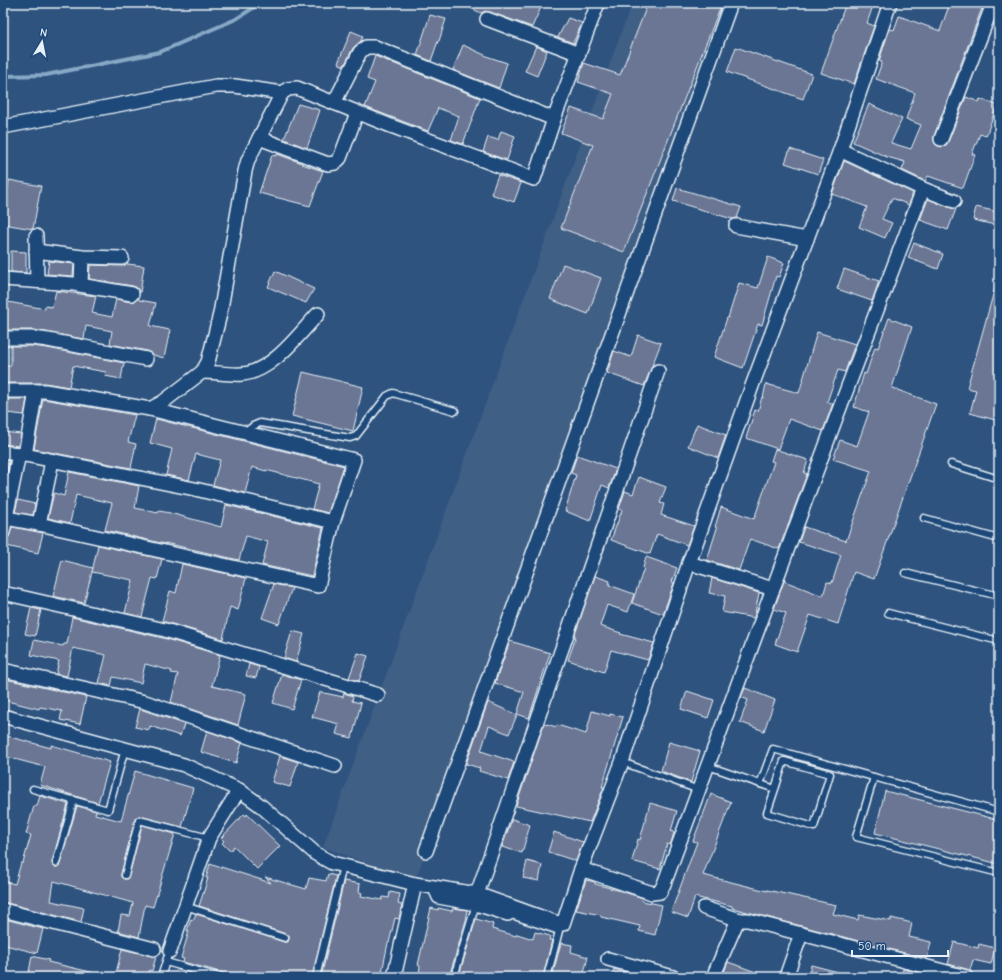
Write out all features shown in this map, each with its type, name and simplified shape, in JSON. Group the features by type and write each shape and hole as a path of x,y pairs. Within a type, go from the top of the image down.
{"street":[{"path":"150,409 163,402 202,372 208,362 220,314 244,171 248,160 282,93 288,89 297,88 390,126 534,179 554,118 598,3"},
{"path":"426,851 731,3"},
{"path":"3,716 184,765 239,790 260,805 316,854 332,863 477,899 563,924 581,869 622,762 689,562 752,386 840,150 890,3"},
{"path":"941,139 994,4"},
{"path":"487,19 579,54"},
{"path":"334,103 360,52 366,47 375,47 554,118"},
{"path":"3,127 216,86 234,86 282,93"},
{"path":"260,138 328,164 335,163 340,158 357,113"},
{"path":"840,150 922,189 954,201"},
{"path":"581,869 652,893 660,892 922,189"},
{"path":"736,226 807,239"},
{"path":"36,236 37,281"},
{"path":"36,251 82,257 122,258"},
{"path":"81,285 82,257"},
{"path":"3,279 81,285 132,294"},
{"path":"202,372 243,374 261,369 284,352 318,314"},
{"path":"3,338 33,338 48,340 146,359"},
{"path":"477,899 658,371"},
{"path":"3,391 44,391 150,409 354,460 333,522 318,586 6,518"},
{"path":"3,532 36,391"},
{"path":"3,452 195,489 333,522"},
{"path":"39,524 52,461"},
{"path":"689,562 773,589"},
{"path":"3,593 165,630 378,696"},
{"path":"3,670 145,702 335,766"},
{"path":"168,957 184,906 209,838 239,790"},
{"path":"394,977 415,884"},
{"path":"477,899 508,914"},
{"path":"704,908 740,920 748,920 966,977"},
{"path":"3,910 154,949"},
{"path":"713,977 736,924 740,920"},
{"path":"786,977 801,934"},
{"path":"608,959 673,977"}],"lane":[{"path":"245,433 253,426 260,423 350,438 356,436 387,396 393,393 455,411"},
{"path":"951,464 999,478"},
{"path":"924,518 999,539"},
{"path":"905,573 999,596"},
{"path":"888,613 999,641"},
{"path":"33,789 108,810 125,749"},
{"path":"760,784 773,749 999,812"},
{"path":"784,761 830,774 814,827 767,813 775,789 784,761"},
{"path":"622,762 699,790"},
{"path":"708,766 775,789"},
{"path":"874,777 856,837 999,873"},
{"path":"56,863 74,800"},
{"path":"125,875 139,820 209,838"},
{"path":"316,977 343,866"},
{"path":"454,977 477,899"},
{"path":"184,906 285,938"},
{"path":"508,914 559,931 547,977"},
{"path":"161,977 168,957 219,977"}],"shaded area":[{"path":"632,3 738,3 415,881 323,847"}],"building":[{"path":"460,3 543,3 532,27 490,12 485,11 481,13"},
{"path":"648,3 722,3 624,252 561,228 593,145 561,133 571,108 603,119 613,94 578,82 584,63 620,75"},
{"path":"846,3 874,3 867,23 874,26 854,84 821,73"},
{"path":"950,3 969,3 982,8 934,136 935,144 942,147 948,142 966,97 979,102 980,99 997,105 986,136 980,134 972,154 975,155 963,188 928,176 925,181 902,170 905,162 887,157 853,142 869,104 902,119 891,143 911,149 921,125 906,119 915,93 876,79 882,62 879,61 889,31 890,29 894,30 899,16 940,31"},
{"path":"430,15 446,19 431,61 417,55"},
{"path":"568,18 582,23 573,43 558,37"},
{"path":"351,31 363,36 361,41 353,48 344,66 338,63"},
{"path":"463,45 489,57 507,63 499,88 453,70"},
{"path":"536,46 547,51 537,76 525,71"},
{"path":"736,47 812,74 803,99 727,72"},
{"path":"375,56 480,98 463,144 451,140 459,116 438,108 428,131 365,107 375,82 367,79"},
{"path":"298,104 320,110 307,148 284,139"},
{"path":"501,131 515,136 507,160 483,152 488,137 498,140"},
{"path":"790,149 823,160 818,174 785,163"},
{"path":"277,154 323,171 310,206 259,193 272,155 276,156"},
{"path":"844,161 913,193 909,205 892,198 882,219 892,223 885,238 859,227 867,207 832,194"},
{"path":"498,175 521,183 514,202 491,194"},
{"path":"9,180 41,186 33,229 3,224 3,200 6,200"},
{"path":"677,188 741,207 737,218 732,219 673,201"},
{"path":"928,199 956,209 948,230 920,220"},
{"path":"976,207 998,212 995,225 973,220"},
{"path":"914,243 943,254 938,269 908,258"},
{"path":"11,251 26,252 26,273 11,272"},
{"path":"768,257 784,263 779,277 776,276 762,325 758,324 743,368 714,357 739,283 758,288"},
{"path":"49,261 74,264 73,276 47,274"},
{"path":"127,264 144,266 140,293 137,288 133,286 89,279 90,265 122,266"},
{"path":"563,264 601,278 588,314 550,299"},
{"path":"844,269 879,281 872,301 837,289"},
{"path":"275,271 314,289 306,303 268,287"},
{"path":"996,284 999,284 999,421 970,413 976,390 967,388"},
{"path":"56,291 96,296 92,313 112,317 116,299 131,302 135,301 139,297 139,300 156,303 150,326 170,330 164,358 153,355 148,351 110,344 112,331 86,326 84,339 34,330 3,330 3,301 45,309 45,306 52,307"},
{"path":"889,318 912,327 892,388 936,404 874,579 854,572 838,624 810,615 797,652 775,644 786,613 774,609 784,581 823,596 827,582 832,583 841,555 799,542 804,527 846,541 871,471 833,459 840,440 857,446 869,412 854,407 864,373 866,374 875,347 878,348"},
{"path":"817,332 855,344 845,372 838,370 827,402 833,403 823,431 789,419 778,449 746,438 755,410 758,411 762,397 763,398 766,384 799,393"},
{"path":"638,335 661,343 644,386 607,373 614,351 631,357"},
{"path":"11,346 47,348 124,363 121,379 105,376 106,372 73,366 69,387 45,383 4,383 3,366 11,366"},
{"path":"303,372 363,387 353,431 292,416"},
{"path":"8,399 27,399 24,415 7,413"},
{"path":"43,399 135,415 128,442 136,444 131,468 34,449"},
{"path":"156,419 344,466 328,513 312,509 319,484 266,470 252,467 245,493 213,485 220,460 196,454 189,480 166,475 172,449 150,443"},
{"path":"697,424 726,435 718,458 688,446"},
{"path":"3,432 21,434 18,446 3,444"},
{"path":"775,449 808,460 804,473 807,474 779,549 750,539 739,570 707,560 717,528 715,527 721,507 754,519 774,462 771,461"},
{"path":"577,455 616,469 609,488 602,485 590,521 565,511 576,475 571,473"},
{"path":"3,460 9,461 5,481 3,481"},
{"path":"69,472 139,486 135,508 158,513 159,511 170,513 221,527 226,505 323,528 312,576 262,565 268,542 246,536 239,560 105,530 112,503 76,495 70,523 48,518 54,493 64,496"},
{"path":"639,477 666,487 660,503 664,504 661,515 694,526 687,545 657,534 650,554 611,540 622,510 619,509 625,491 633,494"},
{"path":"18,500 35,504 33,515 15,512"},
{"path":"12,527 43,533 38,553 6,546 7,543 3,543 3,540 9,537"},
{"path":"98,545 162,559 157,579 152,578 142,617 125,613 133,580 92,572"},
{"path":"646,557 677,568 672,582 674,583 663,614 632,603 644,568"},
{"path":"62,560 93,568 84,603 53,596"},
{"path":"182,564 246,578 238,610 230,607 223,639 162,621 170,591 176,593"},
{"path":"595,576 610,581 609,585 634,594 628,612 607,605 600,626 621,633 620,634 654,643 648,660 611,650 604,672 568,660 576,637 574,637"},
{"path":"712,578 759,593 754,618 722,612 725,596 709,593"},
{"path":"274,584 292,588 279,624 262,618"},
{"path":"31,608 41,610 35,636 25,634"},
{"path":"72,617 163,638 220,655 212,686 246,694 238,725 171,702 178,674 171,673 172,671 145,664 141,683 113,677 111,686 99,683 106,655 73,648 67,676 56,674 59,661 31,655 34,640 63,646 64,644 67,644"},
{"path":"292,631 304,634 296,662 284,658"},
{"path":"510,641 550,653 529,718 517,714 524,692 495,683"},
{"path":"358,653 368,656 359,681 349,678"},
{"path":"249,664 259,667 256,678 246,676"},
{"path":"282,674 301,680 292,709 273,703"},
{"path":"5,679 86,697 80,724 60,720 62,711 40,707 39,709 3,700 3,687"},
{"path":"745,688 775,700 764,731 740,722 748,700 741,697"},
{"path":"687,691 714,700 708,718 681,709"},
{"path":"320,692 343,697 344,693 353,696 352,701 361,703 352,738 336,734 339,724 312,717"},
{"path":"488,702 517,715 509,734 489,726 481,751 514,762 508,780 479,771 480,768 466,764"},
{"path":"140,709 184,724 180,736 150,726 149,730 135,727"},
{"path":"592,711 610,716 610,714 623,717 602,787 604,787 590,822 516,806 544,724 556,727 557,725 586,734"},
{"path":"207,731 242,743 236,763 201,752"},
{"path":"3,735 51,748 51,745 110,762 98,803 40,785 45,767 3,756"},
{"path":"669,742 700,751 691,782 661,771"},
{"path":"280,756 298,762 290,787 272,782"},
{"path":"135,771 193,788 182,827 140,816 136,817 135,819 121,874 121,877 124,879 127,879 129,876 142,825 175,834 153,907 145,905 139,937 118,931 121,915 130,916 133,903 54,881 51,901 84,908 81,922 3,902 3,881 15,884 31,835 26,834 34,806 37,806 40,796 68,804 52,862 53,866 57,867 60,864 77,806 96,811 95,814 121,821"},
{"path":"885,791 999,820 999,864 875,833"},
{"path":"711,794 731,802 703,875 767,891 836,905 833,914 858,920 859,915 891,921 891,918 912,923 909,937 931,942 927,959 695,897 688,918 671,912 697,842 693,841"},
{"path":"650,803 677,811 671,831 674,832 672,840 670,845 667,844 660,869 632,861 638,839 640,840"},
{"path":"244,814 246,816 247,814 280,846 257,869 234,846 230,851 222,843 224,841 221,838"},
{"path":"512,819 530,825 522,853 502,847"},
{"path":"554,832 583,842 576,861 548,852"},
{"path":"527,861 542,865 539,881 523,878"},
{"path":"210,864 271,883 265,877 306,889 309,878 326,881 328,874 336,876 312,977 239,977 183,962 184,959 181,958 189,931 187,931 191,919 193,920 196,914 284,942 288,942 289,939 289,935 199,906 208,878 206,878"},
{"path":"586,880 643,898 642,901 662,905 655,935 639,931 640,926 601,917 601,915 576,910"},
{"path":"344,881 360,884 359,892 362,893 361,896 382,900 383,897 389,898 390,892 400,894 398,904 402,905 399,919 395,918 381,977 321,977"},
{"path":"431,908 452,911 453,908 467,910 467,917 449,977 435,977 419,974 420,966 418,965"},
{"path":"5,919 43,929 37,953 5,945"},
{"path":"476,919 493,924 492,929 516,936 517,934 533,939 535,932 550,936 549,940 552,940 543,977 471,977 471,975 460,972"},
{"path":"954,942 978,948 979,944 995,948 991,964 973,960 970,970 948,964"},
{"path":"561,943 572,945 571,952 588,957 583,977 552,977"},
{"path":"122,949 156,957 152,971 149,970 148,977 115,977"},
{"path":"32,956 49,960 48,962 95,973 95,977 28,977"},
{"path":"728,962 767,976 767,977 722,977"},
{"path":"811,965 842,973 842,977 808,977"},
{"path":"614,969 643,977 612,977"},
{"path":"903,969 923,974 922,977 901,977"}],"waterway":[{"path":"3,76 46,75 160,52 236,19 261,3"}]}
